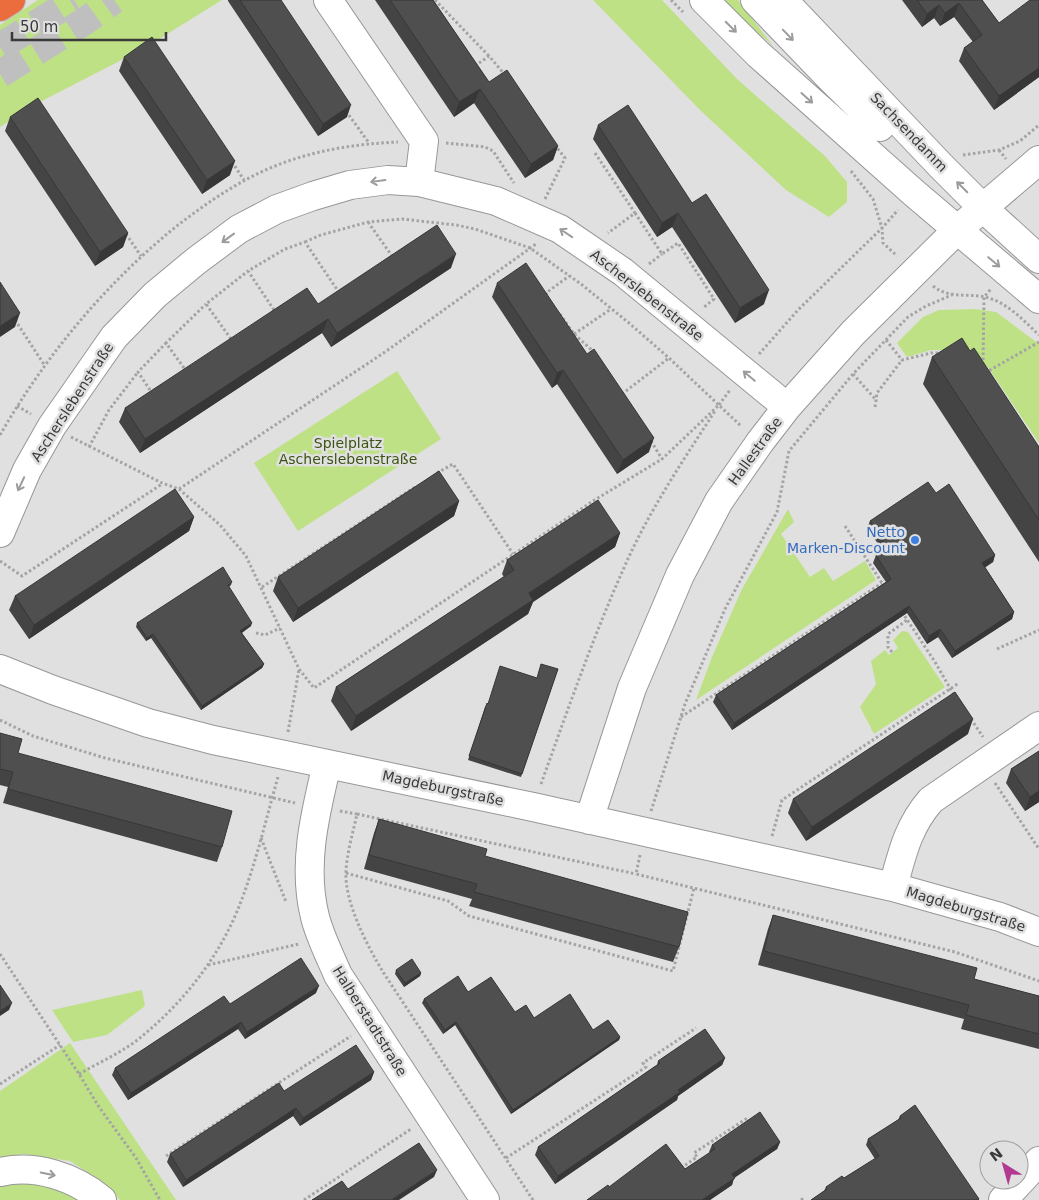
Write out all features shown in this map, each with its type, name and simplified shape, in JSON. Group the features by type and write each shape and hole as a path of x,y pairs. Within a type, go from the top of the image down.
{"highway":[{"path":"0,7 11,0"}],"street":[{"path":"328,0 424,141 419,182"},
{"name":"Sachsendamm","path":"755,0 830,78 931,177 953,211 957,230"},
{"name":"Sachsendamm","path":"783,0 941,166 1039,260"},
{"path":"694,7 758,54 957,230 1039,299"},
{"name":"Hallestraße","path":"589,820 632,688 680,575 719,501 787,407 853,333 957,230 1039,160"},
{"name":"Ascherslebenstraße","path":"0,532 27,470 52,426 114,337 154,295 196,260 240,229 277,209 350,185 388,180 419,182 496,201 560,229 622,272 787,407"},
{"name":"Magdeburgstraße","path":"0,669 53,690 148,723 213,740 533,807 893,887 1000,917 1039,932"},
{"name":"Magdeburgstraße","path":"893,887 910,830 931,800 1039,726"},
{"name":"Halberstadtstraße","path":"327,764 317,806 310,860 310,889 314,916 321,938 338,975 486,1200"},
{"path":"1002,1200 1039,1160"},
{"path":"0,1172 29,1170 67,1178 85,1187 102,1200"}],"path":[{"path":"436,0 506,76"},
{"path":"671,0 694,7"},
{"path":"449,28 457,23"},
{"path":"467,70 489,56"},
{"path":"0,436 17,406 45,366 84,316 141,256 195,212 244,180 274,166 333,148 368,143 342,104"},
{"path":"941,166 951,157 999,150 1020,141 1039,125"},
{"path":"544,199 565,158 554,143"},
{"path":"999,150 1006,158"},
{"path":"595,153 662,254"},
{"path":"228,156 244,180"},
{"path":"848,167 873,199 882,228 883,243 915,272 940,292 952,295 984,297 999,302 1011,309 1039,335"},
{"path":"533,807 590,647 628,560 651,515 688,453 719,405 744,372 798,310 882,228 914,192"},
{"path":"604,236 635,213"},
{"path":"89,447 109,410 138,372 206,304 248,271 285,249 321,235 368,222 402,219 456,225 511,240 530,248 611,309 669,358 743,428"},
{"path":"368,222 392,256"},
{"path":"179,489 385,352 530,248 560,229"},
{"path":"124,231 141,256"},
{"path":"305,242 338,291"},
{"path":"645,267 678,243 714,299 696,313"},
{"path":"248,271 274,310"},
{"path":"551,301 546,293 569,276"},
{"path":"636,874 655,794 681,717 724,609 777,512 789,451 853,374 908,317 926,306 952,295"},
{"path":"983,374 984,297"},
{"path":"206,304 231,339"},
{"path":"557,309 574,334 596,354"},
{"path":"574,334 611,309"},
{"path":"10,312 45,366"},
{"path":"886,340 902,360"},
{"path":"983,374 1039,342"},
{"path":"166,343 184,368"},
{"path":"875,407 877,393 902,360 931,353 948,353"},
{"path":"622,394 669,358"},
{"path":"978,370 989,382"},
{"path":"138,372 150,390"},
{"path":"853,374 877,401"},
{"path":"616,386 626,402"},
{"path":"17,406 89,447 162,483 179,489 220,525 246,556 299,669 314,688 513,554 662,459 719,405"},
{"path":"647,435 662,459"},
{"path":"781,459 786,462"},
{"path":"431,477 453,464 513,554"},
{"path":"0,561 22,576 162,483"},
{"path":"262,587 416,486"},
{"path":"845,526 887,591"},
{"path":"681,717 882,584"},
{"path":"897,605 955,696"},
{"path":"892,652 888,647 888,634 907,620"},
{"path":"256,633 265,636 280,628"},
{"path":"997,649 1039,630"},
{"path":"79,1074 140,1038 168,1013 188,992 226,934 240,904 261,838 284,754 299,669"},
{"path":"766,859 782,800 959,683"},
{"path":"970,718 989,760 1039,849"},
{"path":"0,720 33,736 105,758 297,804"},
{"path":"533,1200 370,951 348,890 346,873 357,814 694,888 955,952 1039,981"},
{"path":"261,838 288,908"},
{"path":"346,873 448,901 469,916 674,971 694,888"},
{"path":"207,965 321,938"},
{"path":"0,954 99,1106 136,1158 160,1200"},
{"path":"506,1158 646,1067 643,1064 696,1028"},
{"path":"166,1156 356,1032"},
{"path":"0,1084 60,1045"},
{"path":"673,1173 697,1157 694,1153 748,1117"},
{"path":"304,1200 417,1125"}],"green space":[{"path":"38,0 222,0 143,49 36,104 0,127 0,25"},
{"path":"593,0 662,0 737,79 825,156 847,182 847,202 829,217 786,190 700,110"},
{"path":"722,0 738,0 773,46"},
{"path":"975,309 996,312 1039,344 1039,443 987,366 951,350 931,350 907,357 897,343 923,317 939,310"},
{"name":"Spielplatz Ascherslebenstraße","path":"397,371 441,439 298,531 254,463"},
{"path":"788,509 794,522 781,534 810,577 824,568 833,581 865,561 876,580 696,700 712,657 742,589"},
{"path":"902,631 908,632 945,687 874,734 860,707 876,684 871,661 885,650 889,655 898,648 893,640"},
{"path":"142,990 145,1006 107,1035 73,1042 52,1010"},
{"path":"70,1043 176,1200 120,1200 104,1183 70,1161 24,1154 0,1157 0,1091"},
{"path":"10,1182 47,1185 82,1200 0,1200 0,1184"}],"building":[{"path":"240,0 281,0 351,105 323,124"},
{"path":"390,0 433,0 489,82 507,70 558,146 531,164 480,89 459,102"},
{"path":"917,0 982,0 999,23 1030,0 1039,0 1039,68 999,96 964,48 982,35 959,3 945,13 939,5 927,14"},
{"path":"152,37 235,161 207,180 124,57"},
{"path":"38,98 128,233 100,252 10,117"},
{"path":"628,105 692,203 706,194 769,290 740,308 678,213 662,223 598,125"},
{"path":"437,225 456,254 337,333 328,319 145,439 125,408 307,288 318,304"},
{"path":"526,263 587,354 594,349 654,438 623,460 563,370 557,373 497,283"},
{"path":"0,282 20,313 0,326"},
{"path":"962,338 970,351 974,348 1039,447 1039,520 932,357"},
{"path":"439,471 459,501 298,608 278,577"},
{"path":"928,482 936,493 949,484 995,555 982,563 1014,612 955,651 940,629 929,636 909,606 734,723 716,695 891,579 876,555 888,548 870,521"},
{"path":"175,489 194,517 34,625 15,596"},
{"path":"598,500 620,533 529,593 533,600 356,716 336,687 514,570 507,560"},
{"path":"223,567 232,582 228,585 252,623 240,631 264,664 202,706 153,634 147,638 137,623"},
{"path":"541,664 558,669 522,774 469,756 500,666 537,678"},
{"path":"955,692 973,719 812,827 793,799"},
{"path":"0,733 22,739 18,753 232,811 222,847 8,789 13,772 0,769"},
{"path":"1039,751 1039,791 1030,797 1011,769"},
{"path":"379,819 487,849 485,856 688,912 679,947 474,892 477,884 369,855"},
{"path":"773,915 977,968 974,979 1039,996 1039,1034 966,1015 969,1005 764,951"},
{"path":"301,958 319,986 247,1032 241,1022 131,1093 115,1068 224,996 230,1004"},
{"path":"412,959 421,973 405,983 396,970"},
{"path":"458,976 468,992 491,977 515,1012 526,1005 534,1018 570,994 593,1030 608,1020 620,1037 513,1110 456,1022 445,1030 424,999"},
{"path":"0,985 12,1003 0,1011"},
{"path":"705,1029 725,1058 678,1090 680,1092 558,1176 538,1147 660,1063 658,1061"},
{"path":"356,1045 374,1072 303,1118 296,1108 186,1180 170,1154 279,1083 284,1091"},
{"path":"915,1105 979,1199 811,1200 842,1176 844,1178 879,1156 868,1139 901,1118 900,1116"},
{"path":"760,1112 780,1142 732,1174 735,1178 702,1200 587,1200 608,1185 609,1187 666,1144 685,1169 715,1149 712,1145"},
{"path":"419,1143 437,1170 391,1200 312,1200 342,1181 348,1189"}],"tunnel":[{"path":"0,47 74,0"},
{"path":"0,74 85,21 114,0"}],"place":[{"name":"Netto Marken-Discount","path":"915,540"}]}
